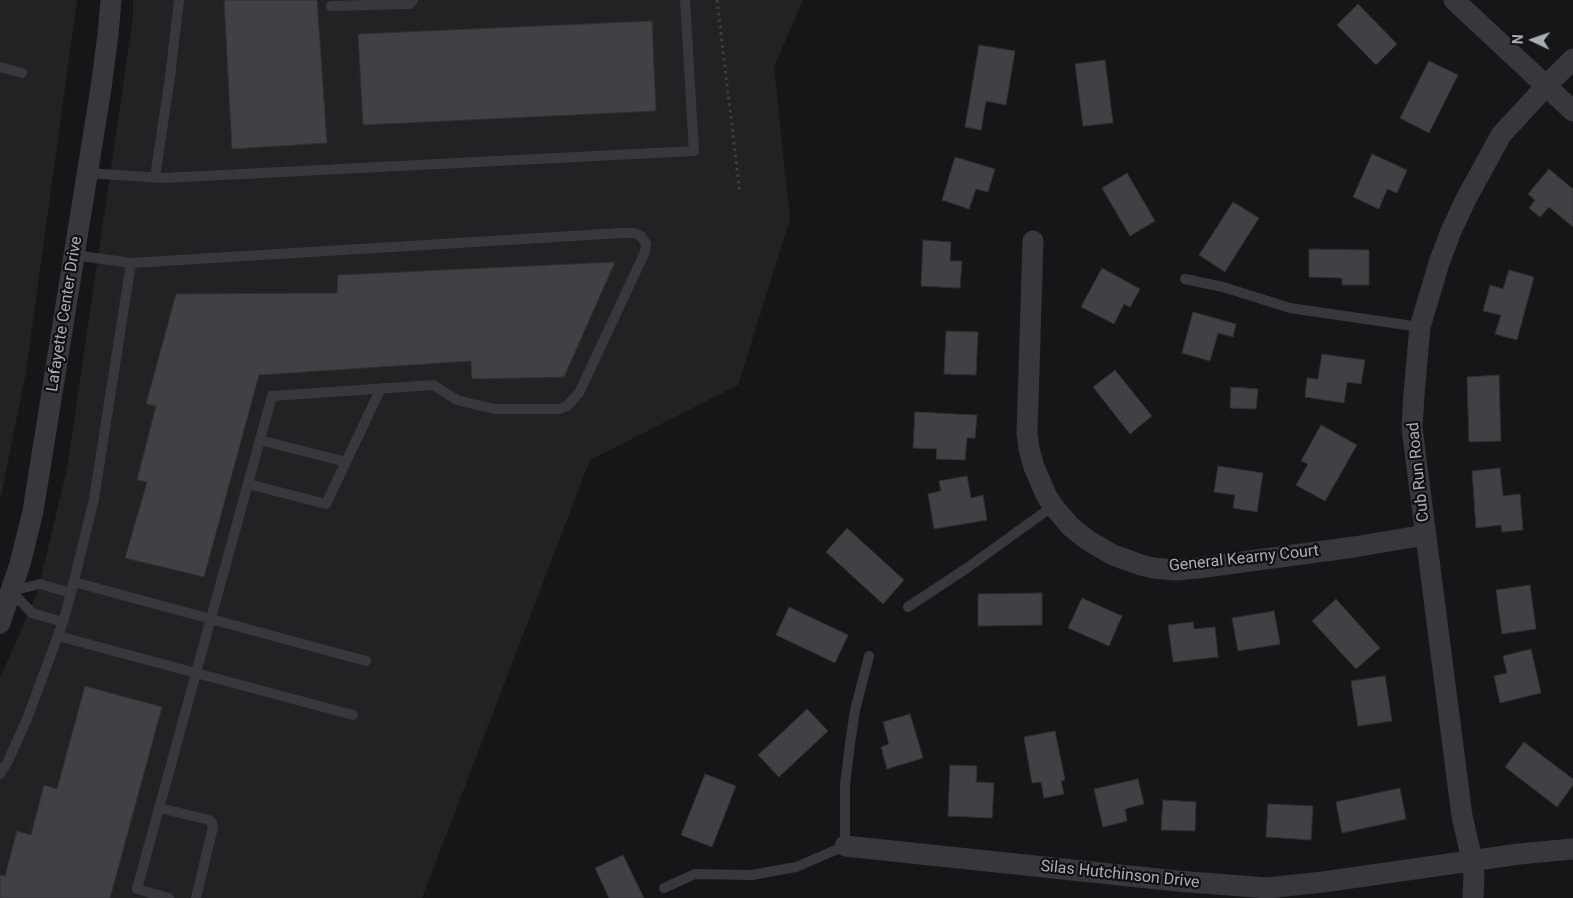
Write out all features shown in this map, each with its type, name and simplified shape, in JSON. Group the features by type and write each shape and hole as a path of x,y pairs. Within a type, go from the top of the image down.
{"street":[{"name":"Lafayette Center Drive","path":"0,623 20,564 33,511 88,173 107,43 111,0"},
{"path":"1454,0 1573,111"},
{"name":"Cub Run Road","path":"1473,898 1474,876 1472,860 1462,816 1412,428 1420,327 1439,263 1466,199 1501,135 1573,59"},
{"name":"General Kearny Court","path":"1033,241 1027,433 1034,467 1046,495 1071,527 1089,541 1113,555 1141,565 1176,570 1354,547 1426,535"},
{"name":"Silas Hutchinson Drive","path":"845,846 1177,881 1266,888 1323,882 1519,854 1573,849"}],"lane":[{"path":"155,177 179,0"},
{"path":"331,6 410,4 413,0"},
{"path":"88,173 155,177 694,151 685,0"},
{"path":"0,67 22,73"},
{"path":"74,256 131,263 621,233 634,233 641,236 646,244 645,252 579,393 567,406 559,409 494,409 457,400 433,385 272,396 137,889 169,898"},
{"path":"0,774 27,719 63,622 74,582 94,498 131,263"},
{"path":"1185,279 1223,287 1290,308 1420,327"},
{"path":"248,484 326,504 381,388"},
{"path":"260,440 346,462"},
{"path":"908,607 1053,506"},
{"path":"74,582 366,661"},
{"path":"11,590 40,584 71,593"},
{"path":"11,590 32,613 63,622"},
{"path":"58,636 353,715"},
{"path":"664,888 695,874 752,875 796,867 845,846 845,785 850,744 855,710 869,656"},
{"path":"159,808 212,822 213,827 196,898"}],"path":[{"path":"717,0 740,194"}],"shaded area":[{"path":"0,0 77,0 26,372 0,501"},
{"path":"133,0 803,0 774,67 790,219 738,385 590,460 422,898 0,898 0,678 37,594 67,469 133,17"}],"building":[{"path":"224,0 317,0 327,143 232,149"},
{"path":"1358,4 1397,44 1376,65 1337,25"},
{"path":"652,21 656,111 363,125 358,34"},
{"path":"979,45 1015,51 1006,105 986,101 981,130 965,127"},
{"path":"1105,60 1113,123 1083,126 1075,64"},
{"path":"1429,61 1458,75 1429,133 1400,118"},
{"path":"1372,154 1407,170 1397,193 1387,189 1379,209 1353,197"},
{"path":"955,157 995,169 988,192 976,189 969,209 942,200"},
{"path":"1549,169 1573,189 1573,227 1549,207 1540,217 1529,208 1535,200 1528,194"},
{"path":"1127,173 1155,221 1130,236 1102,188"},
{"path":"1233,202 1259,218 1225,272 1199,255"},
{"path":"923,240 951,242 950,261 962,261 960,288 921,286"},
{"path":"1309,249 1369,250 1369,285 1342,285 1342,278 1309,277"},
{"path":"615,262 564,377 472,379 471,361 259,375 204,577 125,558 147,482 137,480 156,406 146,404 176,294 337,293 338,275"},
{"path":"1102,268 1140,289 1130,307 1124,304 1114,324 1081,307"},
{"path":"1509,270 1534,277 1517,340 1495,334 1501,315 1483,311 1490,285 1503,289"},
{"path":"1193,312 1236,324 1233,337 1218,333 1210,361 1182,353"},
{"path":"946,331 978,332 976,375 944,374"},
{"path":"1322,354 1365,360 1361,384 1347,382 1344,403 1305,397 1307,378 1318,379"},
{"path":"1115,370 1152,416 1130,434 1093,387"},
{"path":"1499,375 1501,441 1469,442 1467,377"},
{"path":"1231,387 1258,389 1256,409 1230,408"},
{"path":"915,412 977,415 975,438 967,438 965,460 936,459 937,449 913,448"},
{"path":"1321,425 1357,445 1325,501 1296,485 1308,464 1301,461"},
{"path":"1218,466 1263,473 1257,512 1233,508 1235,495 1214,492"},
{"path":"1500,468 1503,496 1520,494 1523,530 1502,532 1501,525 1476,528 1472,471"},
{"path":"967,476 971,498 983,495 987,520 934,529 928,494 941,491 939,481"},
{"path":"847,528 904,580 883,604 826,552"},
{"path":"1530,585 1536,629 1502,634 1496,590"},
{"path":"1042,593 1042,625 978,626 978,594"},
{"path":"1082,598 1122,616 1109,646 1068,628"},
{"path":"1336,599 1380,648 1356,669 1312,621"},
{"path":"789,607 848,635 835,663 776,635"},
{"path":"1274,611 1280,644 1238,651 1232,618"},
{"path":"1193,622 1194,629 1215,627 1218,657 1173,662 1168,625"},
{"path":"1531,649 1541,693 1500,703 1494,676 1507,673 1503,656"},
{"path":"1385,676 1392,721 1358,726 1351,681"},
{"path":"85,686 162,707 110,898 0,898 0,875 5,876 17,831 31,835 44,785 57,789"},
{"path":"807,709 828,731 779,777 758,755"},
{"path":"910,714 923,758 887,769 881,747 889,744 883,722"},
{"path":"1055,731 1065,780 1061,781 1064,794 1044,798 1041,782 1032,783 1024,737"},
{"path":"1524,742 1573,779 1573,785 1557,807 1505,767"},
{"path":"950,765 977,766 976,782 994,783 992,818 948,816"},
{"path":"705,774 736,786 712,847 681,835"},
{"path":"1138,779 1144,804 1125,809 1127,821 1103,827 1094,789"},
{"path":"1400,788 1406,819 1342,833 1336,802"},
{"path":"1163,800 1196,802 1195,831 1161,830"},
{"path":"1268,804 1313,806 1311,840 1266,837"},
{"path":"623,855 644,898 609,898 595,868"}]}
